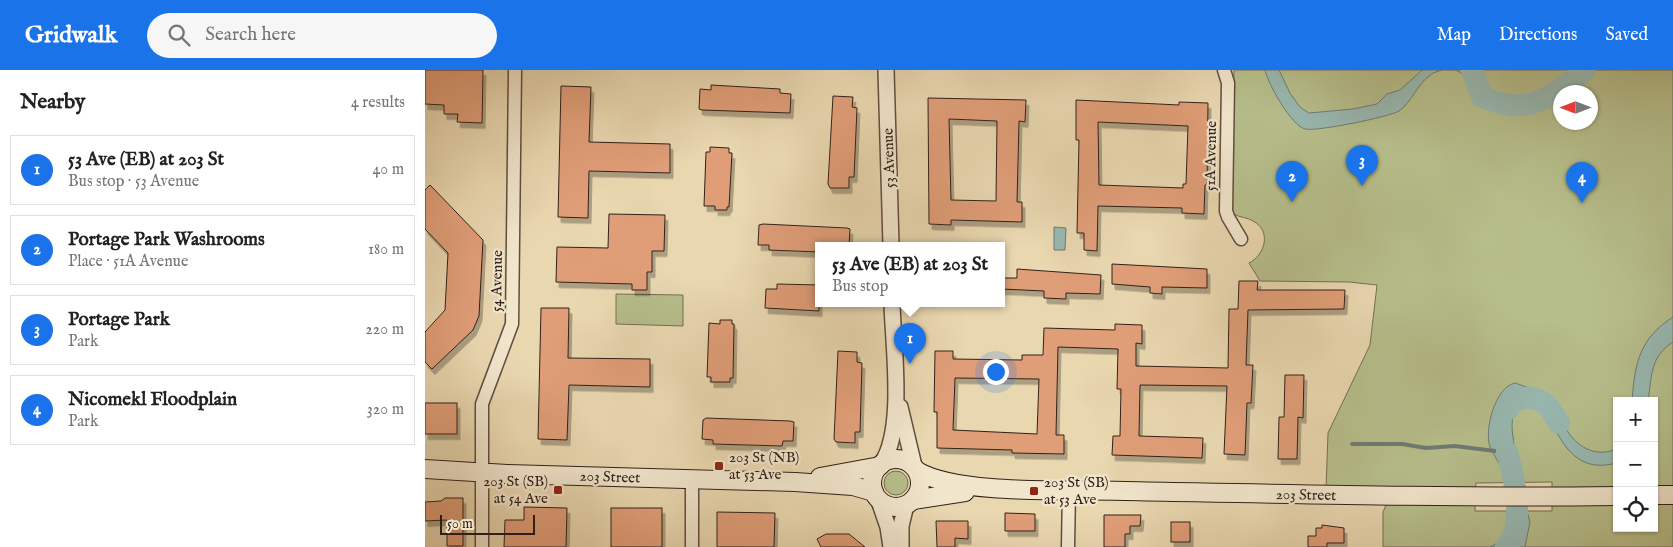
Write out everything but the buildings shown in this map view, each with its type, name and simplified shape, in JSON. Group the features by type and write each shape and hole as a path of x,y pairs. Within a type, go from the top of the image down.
{"main road":[{"path":"897,459 915,469 920,486 910,502 891,506 876,495 873,476 881,465 897,459"},
{"name":"203 Street","path":"795,482 881,465"},
{"name":"203 Street","path":"425,469 795,482 853,486 876,495"},
{"name":"203 Street","path":"915,469 939,481 995,488 1475,497 1613,496"},
{"name":"203 Street","path":"910,502 995,488"},
{"path":"1658,495 1673,495"}],"street":[{"name":"54 Avenue","path":"482,547 482,404 512,324 515,70"},
{"name":"53 Avenue","path":"886,70 890,156 891,242"},
{"name":"51A Avenue","path":"1224,70 1228,83 1226,211 1241,239"},
{"path":"890,156 896,76"},
{"path":"881,465 893,439 895,386 892,307"},
{"path":"895,386 915,469"},
{"path":"692,479 692,547"},
{"path":"1068,547 1069,489"},
{"path":"876,495 888,527 891,547"},
{"path":"901,547 901,526 910,502"}],"green space":[{"path":"1234,70 1673,70 1673,488 1658,489 1658,397 1613,397 1613,489 1552,490 1552,482 1476,483 1475,490 1326,489 1328,433 1370,345 1377,285 1349,282 1260,281 1249,263 1255,259 1262,249 1264,243 1263,231 1253,221 1234,214 1232,207"},
{"path":"616,294 683,295 683,326 616,324"},
{"path":"896,471 901,472 907,478 907,488 901,494 896,495 891,494 885,488 884,483 885,478 891,472"},
{"path":"1673,501 1673,547 1383,547 1383,512 1386,505 1392,502 1475,504 1475,511 1552,511 1552,503 1613,502 1613,532 1658,532 1658,502"}],"water":[{"path":"1265,70 1279,70 1290,93 1300,107 1309,113 1353,109 1377,104 1387,94 1400,90 1422,70 1442,70 1432,74 1425,80 1403,108 1393,114 1323,128 1305,129 1299,126 1287,112 1275,94"},
{"path":"1455,70 1477,70 1483,93 1492,99 1492,110 1476,101 1466,79 1460,72"},
{"path":"1054,227 1066,228 1065,250 1054,250"},
{"path":"1673,317 1673,342 1665,348 1656,360 1653,367 1649,397 1632,397 1637,364 1641,353 1646,343 1662,325"},
{"path":"1515,383 1532,389 1533,405 1521,406 1515,412 1512,422 1515,448 1523,482 1506,482 1502,468 1490,447 1489,430 1490,420 1497,401 1508,386"},
{"path":"1539,392 1556,408 1569,434 1580,445 1594,451 1613,450 1613,464 1593,465 1575,456 1561,440 1540,402"},
{"path":"1510,511 1527,511 1530,522 1525,547 1490,547 1504,537 1510,524"}],"waterway":[{"path":"1472,70 1482,97 1498,103 1513,105 1526,105 1538,102 1560,89 1585,70"},
{"path":"1508,409 1518,399 1536,399 1549,408 1559,423"},
{"path":"1352,444 1402,444 1426,448 1455,446 1495,451"},
{"path":"1506,547 1516,527 1517,514 1513,474 1507,452"}],"place":[{"name":"Portage Park","path":"1362,186"},
{"name":"Portage Park Washrooms","path":"1292,202"},
{"name":"Nicomekl Floodplain","path":"1582,203"},
{"name":"53 Ave (EB) at 203 St","path":"910,364"},
{"name":"203 St (NB) at 53 Ave","path":"719,466"},
{"name":"203 St (SB) at 54 Ave","path":"558,490"},
{"name":"203 St (SB) at 53 Ave","path":"1034,491"}]}
